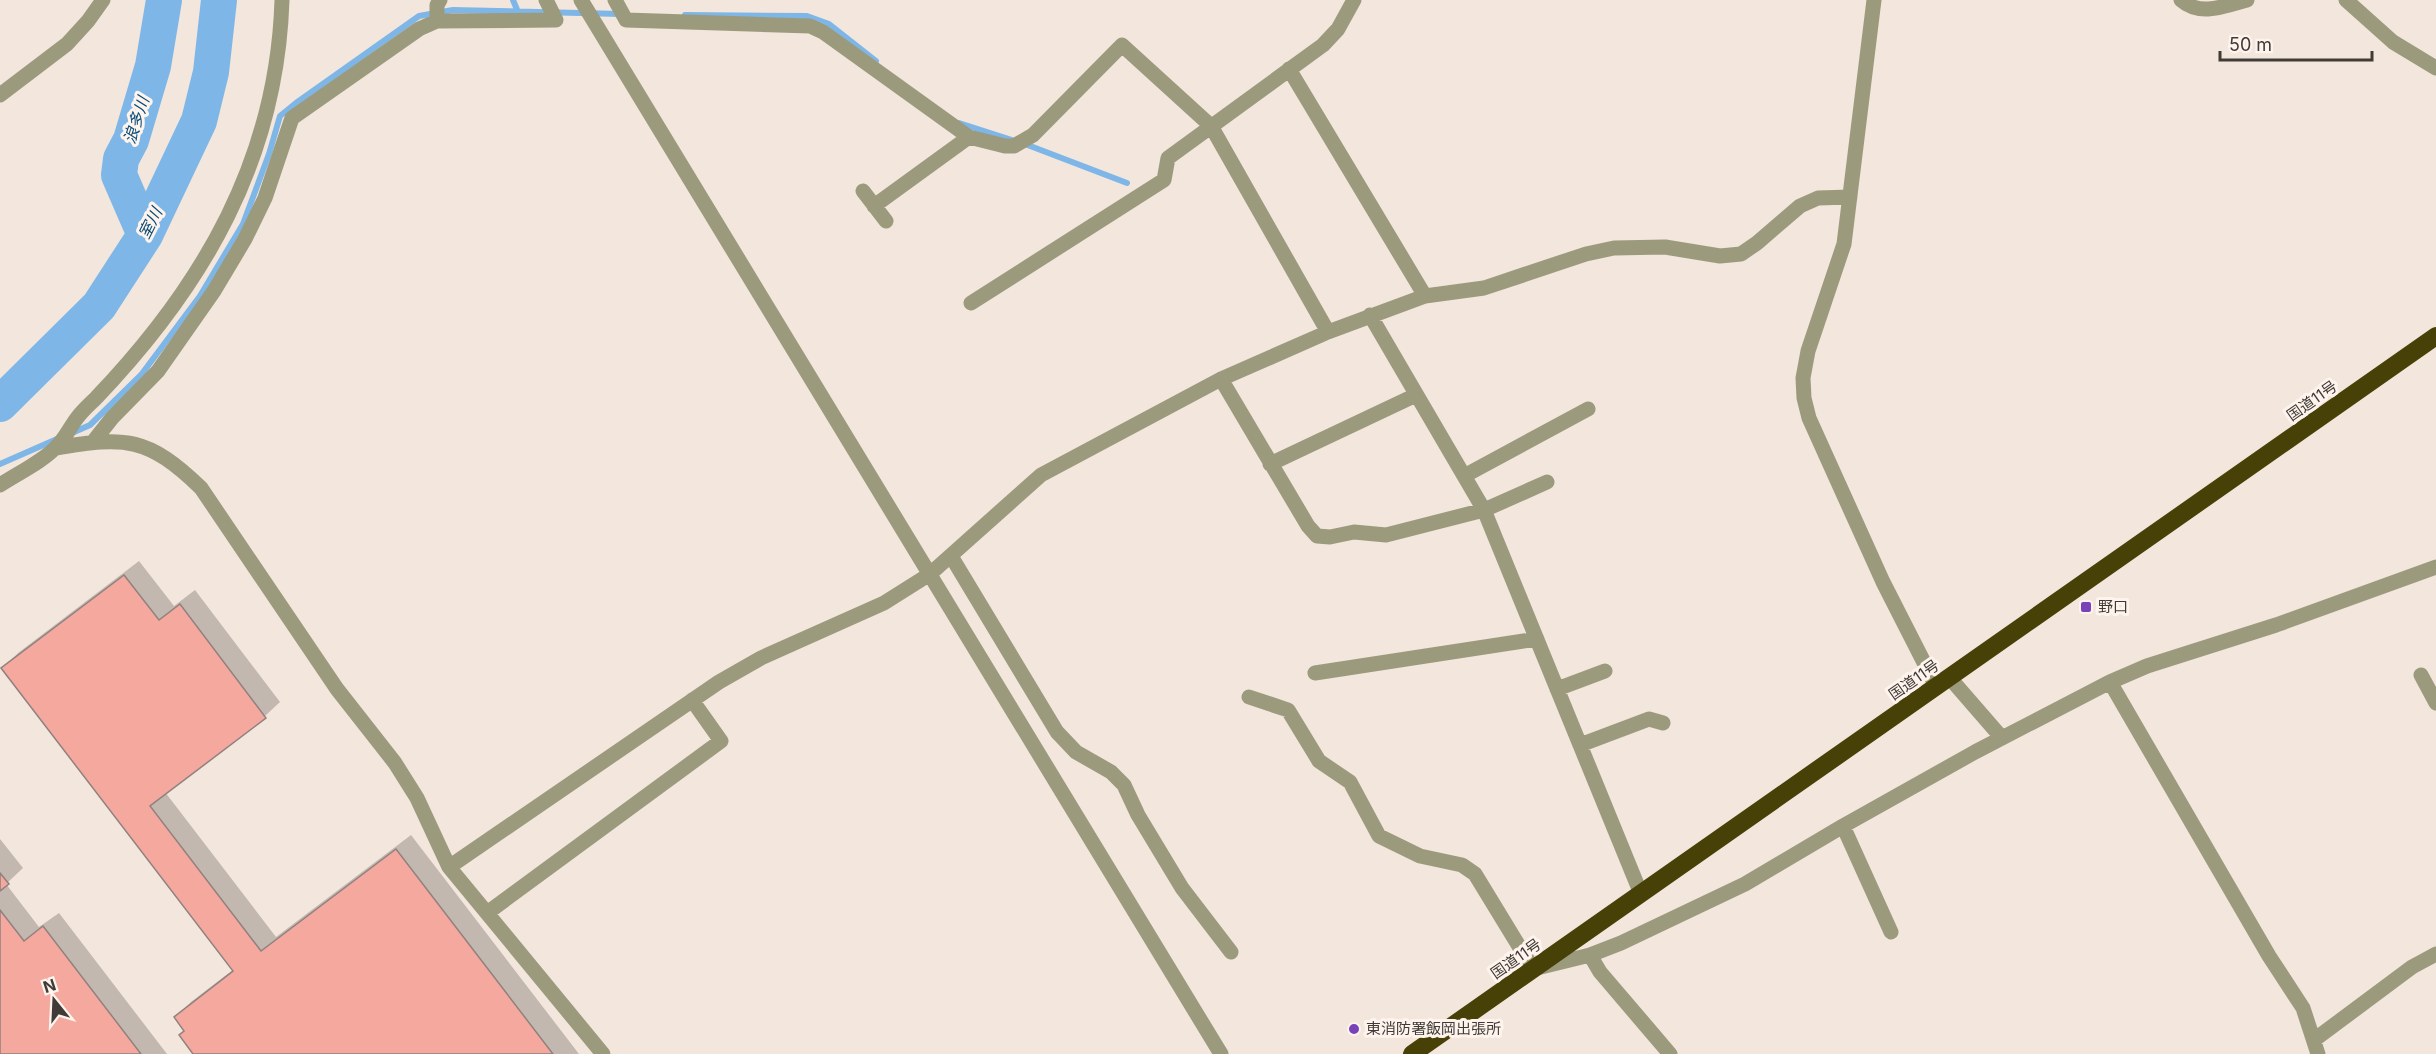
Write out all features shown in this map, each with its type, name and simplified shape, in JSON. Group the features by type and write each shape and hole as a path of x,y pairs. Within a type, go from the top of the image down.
{"highway":[{"name":"国道11号","path":"1412,1054 2436,336"}],"street":[{"path":"0,95 67,44 103,0"},
{"path":"0,485 56,448 78,416 132,360 165,319 197,272 229,216 252,163 267,106 276,56 282,0"},
{"path":"437,21 436,5 440,0"},
{"path":"93,442 112,418 158,371 214,291 245,240 265,198 292,118 418,29 437,21 556,20 546,0"},
{"path":"581,0 1221,1054"},
{"path":"615,0 626,20 810,26 823,32 969,137 1005,146 1014,146 1033,135 1122,45 1211,126 1328,332"},
{"path":"971,303 1164,180 1168,158 1323,45 1338,29 1354,0"},
{"path":"1874,0 1844,244 1808,351 1803,378 1804,398 1809,418 1883,582 1943,681 2002,738"},
{"path":"2181,0 2197,10 2247,0"},
{"path":"2346,0 2393,42 2436,68"},
{"path":"1289,69 1425,296"},
{"path":"874,206 969,137"},
{"path":"863,191 886,221"},
{"path":"449,867 692,700 761,658 884,603 930,574 1041,475 1221,380 1328,332 1425,296 1484,288 1586,254 1614,248 1665,247 1720,256 1741,254 1800,207 1818,198 1851,197"},
{"path":"1370,315 1484,510 1641,894"},
{"path":"1221,380 1308,526 1317,536 1330,537 1354,532 1386,535 1484,510 1547,482"},
{"path":"1270,464 1416,395"},
{"path":"1464,476 1588,409"},
{"path":"56,448 93,442 122,441 141,444 176,463 201,488 337,689 395,763 417,798 449,867 603,1054"},
{"path":"951,556 1057,732 1076,752 1110,772 1124,785 1138,815 1182,888 1232,952"},
{"path":"1249,697 1288,710 1319,761 1350,782 1379,836 1420,856 1462,865 1475,874 1533,969 1590,955 1621,943 1745,885 1843,826 2002,738 2110,682 2148,666 2276,625 2436,567"},
{"path":"1315,673 1537,639"},
{"path":"1557,689 1605,671"},
{"path":"2421,675 2436,703"},
{"path":"2110,682 2269,956 2303,1008 2316,1047 2412,967 2436,954"},
{"path":"487,913 722,741 692,700"},
{"path":"1580,745 1649,719 1663,723"},
{"path":"1843,826 1891,932"},
{"path":"1590,955 1600,972 1670,1054"}],"building":[{"path":"124,575 159,620 180,604 266,718 150,806 261,951 396,849 553,1054 193,1054 179,1035 184,1031 174,1017 233,971 1,668"},
{"path":"0,873 9,884 0,891"},
{"path":"0,910 24,941 43,926 141,1054 0,1054"}],"waterway":[{"name":"浪多川","path":"145,235 119,175 121,159 131,140 153,66 164,0"},
{"name":"室川","path":"0,404 99,306 145,235 199,121 211,72 219,0"},
{"path":"513,0 518,12"},
{"path":"72,433 90,425 141,375 200,296 243,224 269,154 280,116 296,103 419,16 453,10 621,14"},
{"path":"685,15 807,16 829,24 876,61"},
{"path":"959,123 1015,141"},
{"path":"1025,144 1127,183"},
{"path":"0,464 57,439"}],"place":[{"name":"野口","path":"2086,607"},
{"name":"東消防署飯岡出張所","path":"1354,1029"}]}
